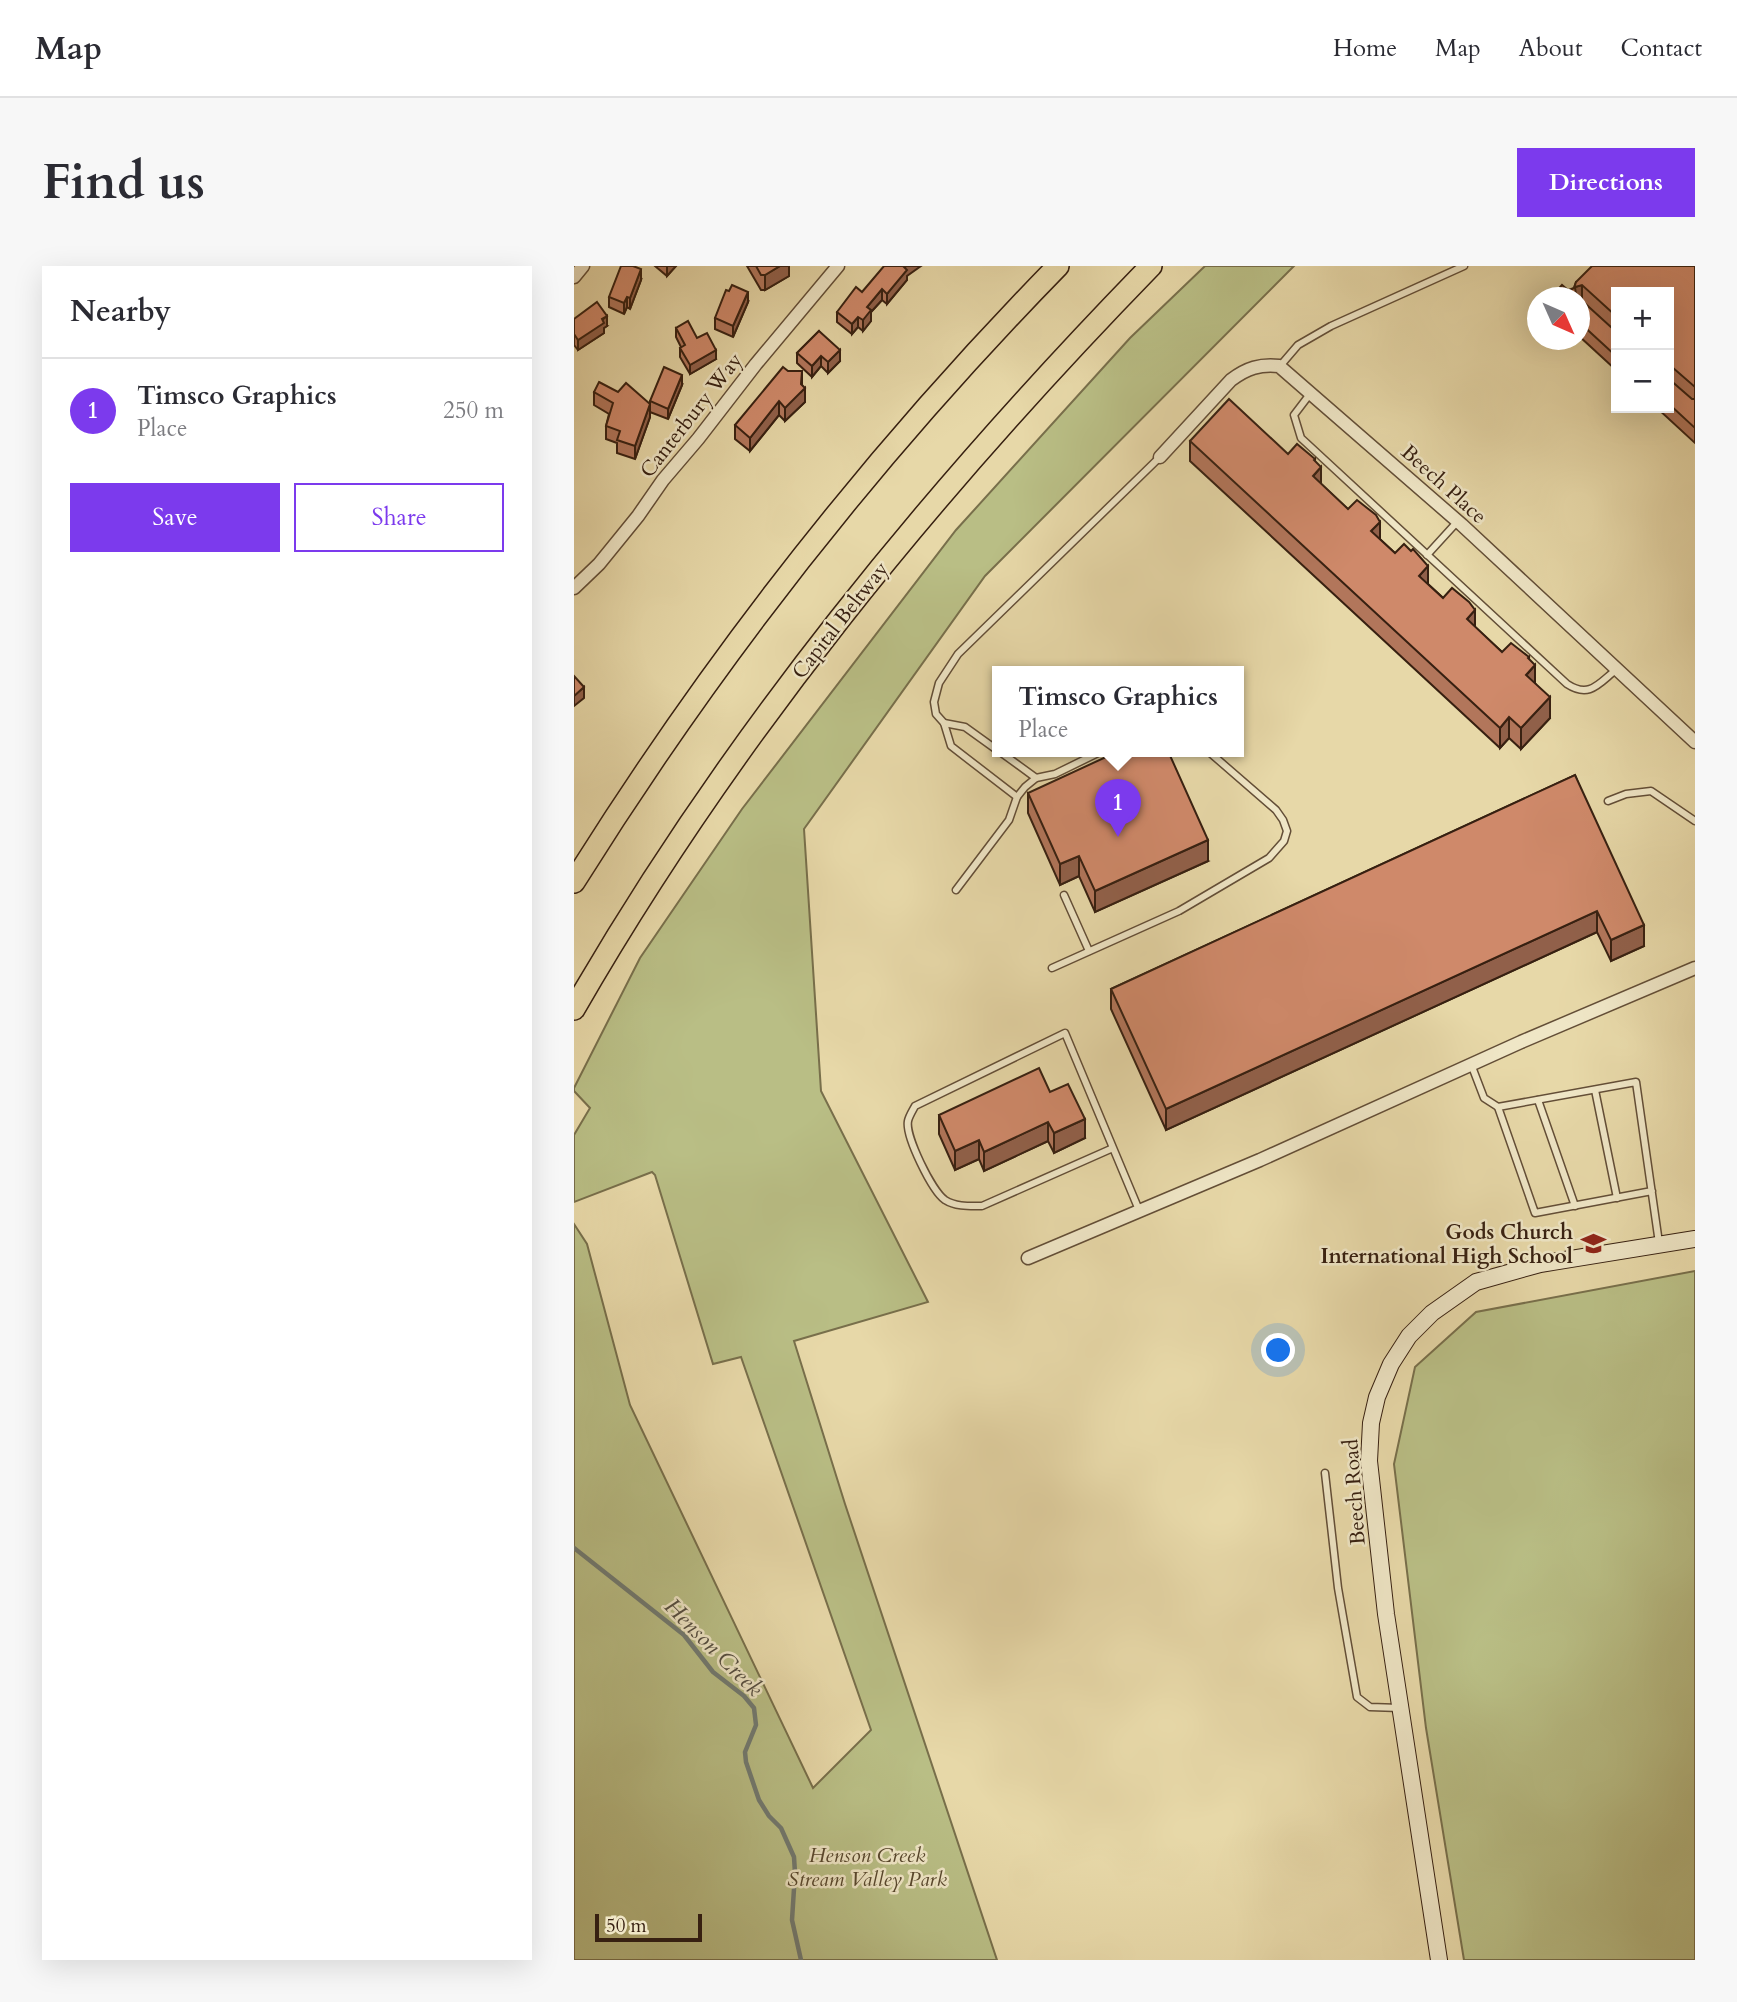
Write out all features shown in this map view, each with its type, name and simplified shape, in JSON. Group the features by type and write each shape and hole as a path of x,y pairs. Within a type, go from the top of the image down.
{"highway":[{"path":"574,882 670,736 816,542 884,458 955,377 1058,266"},
{"name":"Capital Beltway","path":"574,1009 656,877 722,778 809,658 935,500 1022,402 1151,266"}],"street":[{"path":"574,277 583,266"},
{"name":"Canterbury Way","path":"574,588 599,564 756,364 838,266"},
{"path":"1160,457 1231,380 1244,371 1264,364 1279,366"},
{"name":"Beech Place","path":"1279,366 1458,521 1695,742"},
{"path":"1028,1258 1140,1212 1471,1064 1695,968"},
{"name":"Beech Road","path":"1439,1960 1386,1614 1369,1461 1371,1423 1377,1397 1391,1364 1409,1336 1432,1313 1476,1282 1540,1265 1695,1239"}],"lane":[{"path":"1279,366 1298,345 1331,326 1464,266"},
{"path":"1311,392 1294,415 1301,438 1427,555 1578,691 1590,691 1617,669"},
{"path":"1017,797 951,746 944,723 936,714 934,702 939,683 958,654 1160,457"},
{"path":"1427,555 1458,521"},
{"path":"944,723 965,727 992,747"},
{"path":"1006,757 1036,778"},
{"path":"956,890 1009,820 1017,797 1036,778 1055,774 1090,757"},
{"path":"1052,968 1179,911 1269,858 1284,841 1287,831 1276,810 1215,757"},
{"path":"1608,801 1626,794 1651,792 1695,821"},
{"path":"1064,895 1089,951"},
{"path":"1113,1148 982,1206 962,1206 945,1200 935,1190 909,1136 908,1121 915,1106 1065,1033 1140,1212"},
{"path":"1471,1064 1484,1098 1498,1107 1535,1213 1652,1191"},
{"path":"1498,1107 1636,1082 1660,1245"},
{"path":"1595,1090 1617,1198"},
{"path":"1538,1100 1575,1206"},
{"path":"1325,1473 1338,1588 1356,1698 1370,1707 1402,1708"}],"green space":[{"name":"Henson Creek Stream Valley Park","path":"1205,266 1294,266 985,576 804,829 821,1091 928,1302 794,1341 845,1504 997,1960 574,1960 574,1224 587,1244 630,1405 813,1788 871,1730 741,1357 713,1364 655,1175 652,1172 574,1202 574,1135 590,1108 574,1088 640,958 742,809 956,530 1130,338"},
{"path":"1695,1271 1695,1960 1464,1960 1426,1728 1394,1464 1415,1367 1476,1312"}],"building":[{"path":"621,266 641,269 630,298 627,297 624,303 609,297"},
{"path":"756,266 780,266 761,275"},
{"path":"884,266 906,266 904,267 907,270 887,294 882,289 867,307 871,310 863,320 858,317 852,324 837,312 856,287 862,292"},
{"path":"1592,266 1695,266 1695,387 1674,369 1674,287 1611,287 1611,311 1590,292 1590,287 1574,287"},
{"path":"732,285 748,292 733,326 715,318 726,290 729,291"},
{"path":"597,302 607,316 602,319 604,323 578,340 574,334 574,319"},
{"path":"1590,308 1611,327 1611,351 1590,332"},
{"path":"688,321 697,338 707,333 716,350 690,365 680,348 685,345 676,328"},
{"path":"819,331 840,350 828,362 821,356 812,366 797,353"},
{"path":"664,367 682,375 668,409 650,401"},
{"path":"783,367 788,371 802,371 801,384 805,388 785,408 779,401 750,438 735,425"},
{"path":"599,382 618,392 626,383 650,404 635,446 617,440 620,431 606,426 613,403 594,392"},
{"path":"1674,383 1695,399 1695,428 1674,409"},
{"path":"1229,399 1288,454 1297,444 1315,459 1321,467 1313,476 1348,509 1357,500 1376,515 1380,522 1371,531 1395,553 1404,544 1411,551 1413,549 1428,566 1419,576 1443,598 1452,588 1469,602 1475,610 1467,619 1502,652 1511,643 1529,657 1535,665 1526,675 1550,697 1521,728 1509,717 1500,728 1190,441"},
{"path":"574,676 584,687 574,696"},
{"path":"1106,757 1171,757 1208,840 1095,891 1079,856 1060,864 1028,793"},
{"path":"1575,775 1644,925 1611,940 1597,911 1166,1109 1111,989"},
{"path":"1039,1068 1050,1092 1068,1084 1085,1119 1054,1133 1048,1122 984,1152 979,1140 955,1151 939,1115"}],"waterway":[{"name":"Henson Creek","path":"574,1548 684,1635 713,1672 744,1696 754,1708 756,1725 745,1752 746,1762 759,1800 781,1828 794,1857 792,1920 801,1960"}],"place":[{"name":"Timsco Graphics","path":"1118,837"},
{"name":"Gods Church International High School","path":"1593,1244"}]}
